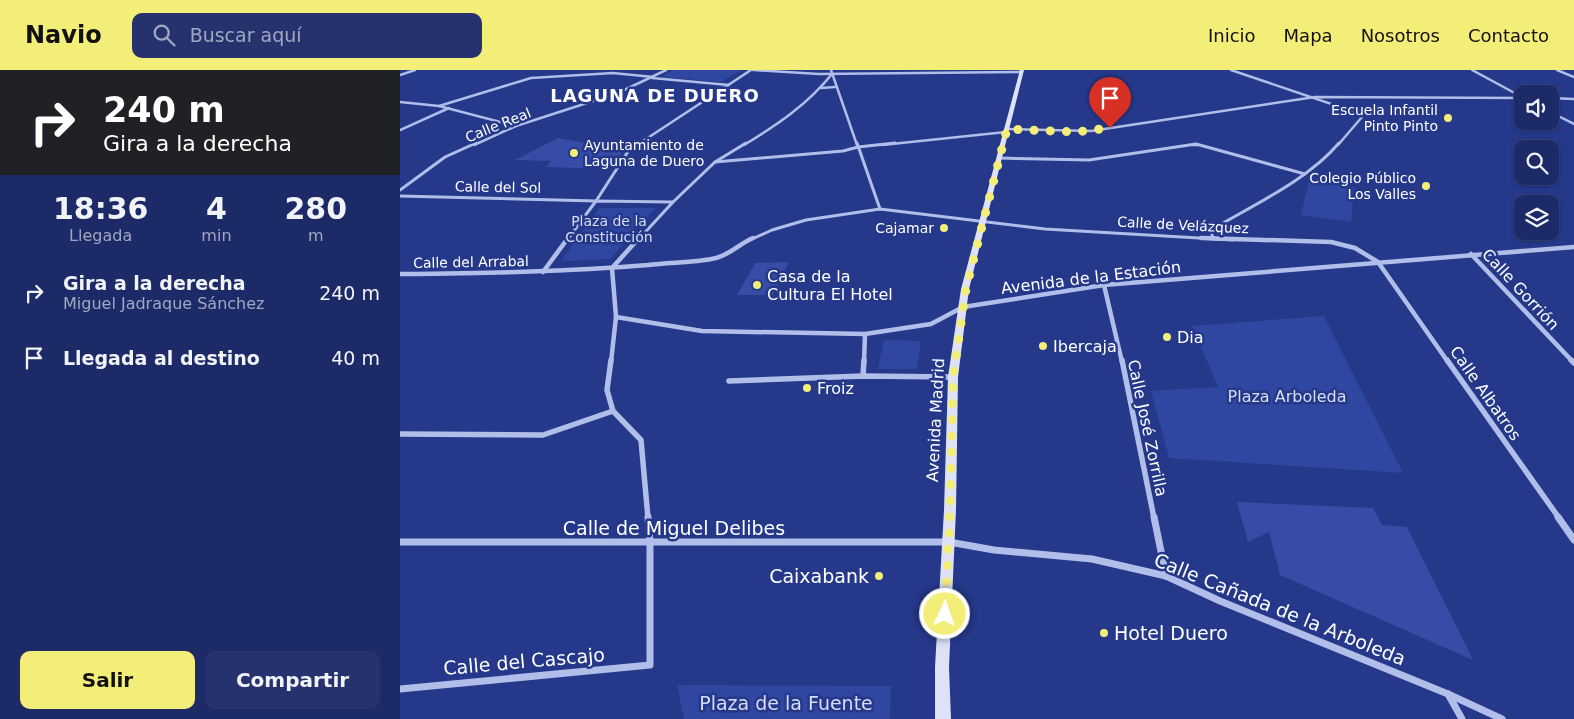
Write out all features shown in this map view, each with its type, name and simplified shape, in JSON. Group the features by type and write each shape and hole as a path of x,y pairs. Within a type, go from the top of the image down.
{"main road":[{"name":"Avenida Madrid","path":"943,719 942,668 949,542 953,377 966,289 1022,71"}],"street":[{"path":"400,75 416,70"},
{"name":"Calle Real","path":"400,190 445,157 516,126 618,92 653,78 666,70"},
{"path":"543,272 596,201 629,150 752,70 831,72 1022,71"},
{"path":"1213,239 1211,230 1326,160 1362,117 1361,114 1231,70"},
{"path":"1472,70 1514,94"},
{"path":"1557,70 1574,77"},
{"path":"831,72 880,210"},
{"path":"543,272 612,268 673,202 715,162 776,125 821,88 831,72"},
{"path":"439,106 531,78 613,73 729,85"},
{"path":"821,88 835,87"},
{"path":"715,162 843,151 858,147 1006,130 1091,131 1315,98 1514,98"},
{"path":"1559,98 1574,99"},
{"path":"400,102 449,108 516,126"},
{"path":"400,130 449,108"},
{"path":"1559,116 1574,124"},
{"path":"999,158 1089,160 1196,144 1305,174"},
{"name":"Calle del Sol","path":"400,196 596,201"},
{"path":"596,201 673,202"},
{"name":"Calle de Velázquez","path":"612,268 716,258 733,252 744,242 772,230 806,220 880,210 900,210 1045,229 1213,239 1330,242 1355,248 1378,262"},
{"name":"Avenida de la Estación","path":"616,317 702,331 865,334 931,324 963,307 1104,285 1574,247"},
{"name":"Calle Gorrión","path":"1471,254 1574,363"},
{"name":"Calle Albatros","path":"1378,262 1574,540"},
{"path":"612,268 616,317 607,390 613,411 641,440 650,543"},
{"name":"Calle del Arrabal","path":"400,274 543,272"},
{"name":"Calle José Zorrilla","path":"1104,285 1166,576"},
{"path":"863,376 865,334"},
{"path":"730,381 863,376 953,377"},
{"path":"400,434 543,435 613,411"},
{"name":"Calle de Miguel Delibes","path":"400,542 949,542"},
{"name":"Calle Cañada de la Arboleda","path":"949,542 994,550 1092,559 1166,576 1220,601 1448,694 1502,719"},
{"name":"Calle del Cascajo","path":"400,689 650,665 650,543"},
{"path":"1448,694 1462,719"}],"green space":[{"path":"673,70 741,70 721,82 662,77"},
{"path":"1309,181 1354,187 1351,222 1301,215"},
{"name":"Plaza de la Constitución","path":"599,208 655,208 610,259 561,261"},
{"name":"Plaza Arboleda","path":"1324,316 1403,473 1169,458 1151,391 1218,387 1192,326"},
{"path":"884,340 921,341 917,369 878,369"},
{"name":"Plaza de la Fuente","path":"677,685 891,686 890,719 684,719"}],"building":[{"name":"Ayuntamiento de Laguna de Duero","path":"558,138 623,149 617,162 613,162 608,169 546,167 551,161 515,160"},
{"name":"Casa de la Cultura El Hotel","path":"789,262 773,295 737,295 755,263"},
{"path":"1237,502 1373,508 1382,525 1407,527 1473,660 1280,575 1269,532 1248,542"}],"place":[{"name":"Escuela Infantil Pinto Pinto","path":"1448,118"},
{"name":"Ayuntamiento de Laguna de Duero","path":"574,153"},
{"name":"Colegio Público Los Valles","path":"1426,186"},
{"name":"Cajamar","path":"944,228"},
{"name":"Casa de la Cultura El Hotel","path":"757,285"},
{"name":"Dia","path":"1167,337"},
{"name":"Ibercaja","path":"1043,346"},
{"name":"Froiz","path":"807,388"},
{"name":"Caixabank","path":"879,576"},
{"name":"Hotel Duero","path":"1104,633"}],"district":[{"name":"LAGUNA DE DUERO","path":"655,96"}],"route":[{"path":"945,614 953,377 966,289 978,234 1007,129 1075,132 1110,128"}]}
